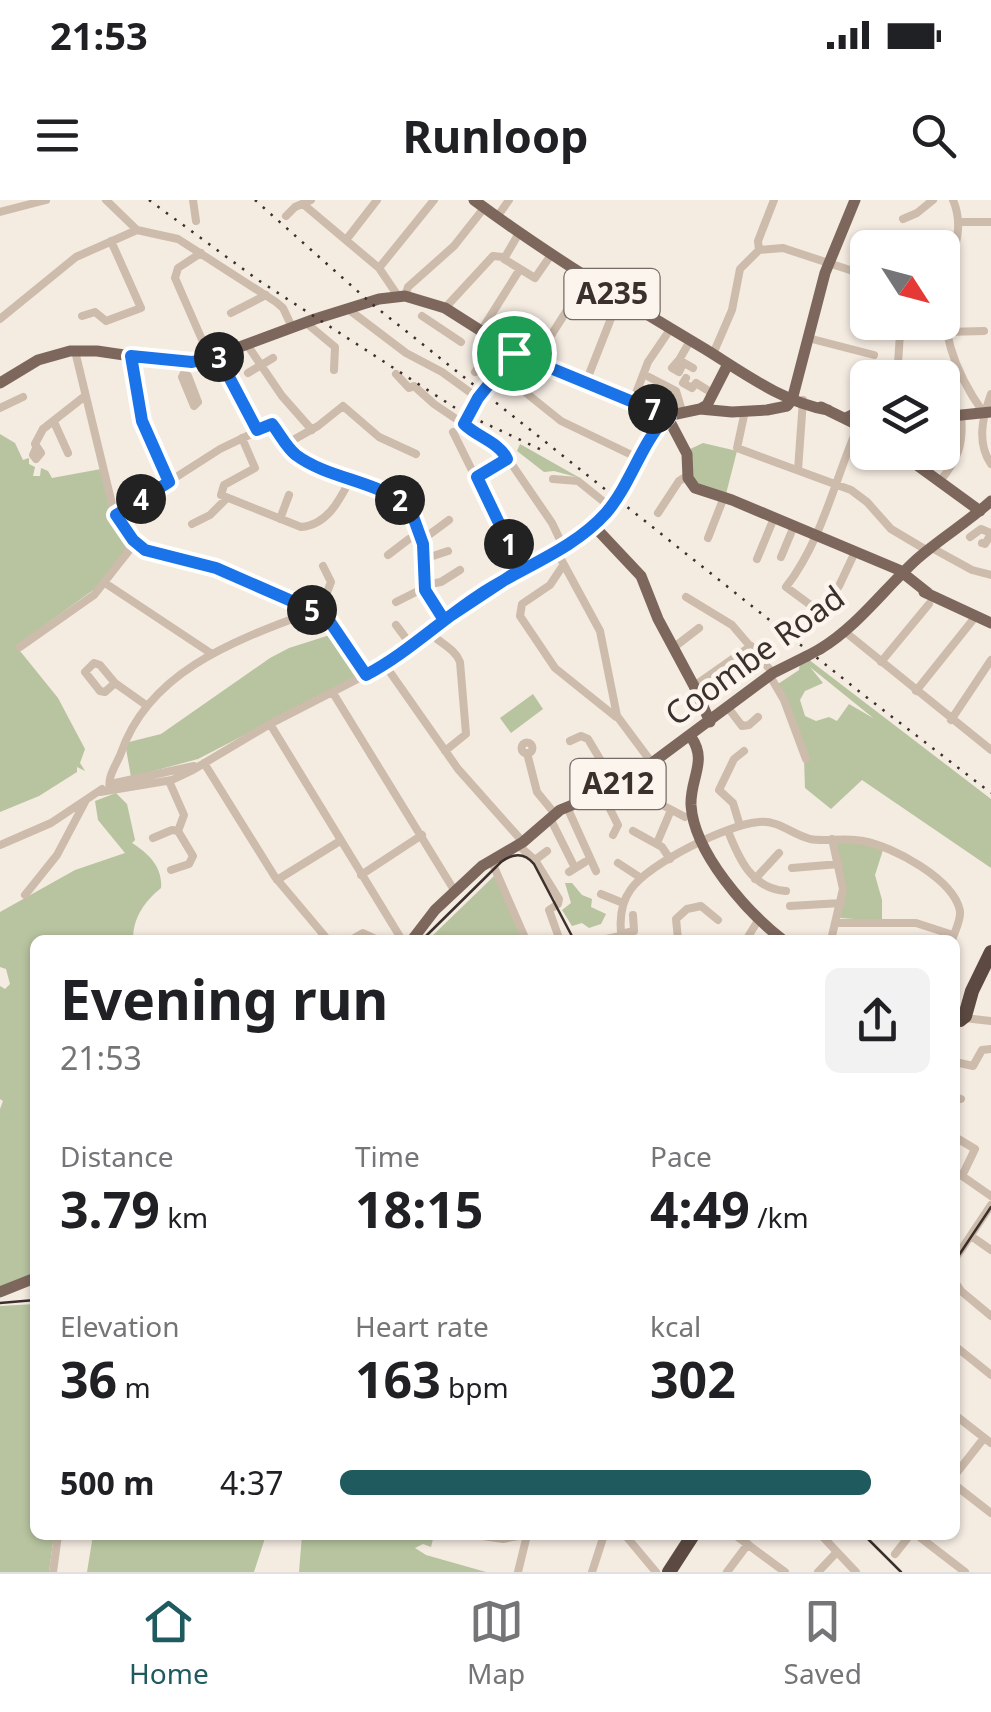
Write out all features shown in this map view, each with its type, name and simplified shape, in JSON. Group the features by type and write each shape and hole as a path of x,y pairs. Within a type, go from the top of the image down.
{"highway":[{"path":"961,1015 990,956"},
{"path":"669,1572 690,1540"}],"main road":[{"path":"710,722 640,573 594,524 610,507 667,416 703,408 771,409 796,400 829,263 854,200"},
{"name":"A235","path":"479,204 550,256 770,388 850,417"},
{"path":"0,383 42,359 75,351 165,361 182,368 299,325 402,296 448,310 514,353 667,416 687,454 688,476 696,489 855,552 895,571 925,595"},
{"path":"703,408 714,389 719,358"},
{"path":"961,418 987,412"},
{"path":"923,470 986,514"},
{"name":"A212","path":"986,514 991,500"},
{"name":"Coombe Road","path":"416,935 454,890 491,860 521,844 557,813 602,794 652,764 772,674 820,649 889,588 895,571 986,514"},
{"path":"889,588 900,584 991,623"},
{"path":"691,736 700,751 691,807 703,842 728,883 777,935"},
{"path":"0,1292 30,1280"}],"street":[{"path":"0,212 46,200"},
{"path":"106,200 137,230"},
{"path":"193,200 196,222"},
{"path":"346,240 377,200"},
{"path":"379,268 434,200"},
{"path":"497,217 509,200"},
{"path":"759,250 758,241 774,200"},
{"path":"903,219 917,214 933,200"},
{"path":"953,200 957,230"},
{"path":"286,216 307,202 379,268 402,296 454,246 479,204"},
{"path":"959,222 991,222"},
{"path":"0,319 76,258 137,230 172,236 282,307 299,325 335,346 334,370"},
{"path":"442,329 448,310 519,233"},
{"path":"86,316 98,313 107,323 140,308 110,241"},
{"path":"719,358 740,269 759,250 783,248 850,270"},
{"path":"201,253 178,268 174,278 257,430"},
{"path":"498,257 536,278 550,256"},
{"path":"481,331 520,269"},
{"path":"534,362 587,279"},
{"path":"231,313 266,296"},
{"path":"586,382 620,298"},
{"path":"348,309 408,354 478,398"},
{"path":"422,316 461,342"},
{"path":"960,332 984,331"},
{"path":"633,401 648,362 667,334"},
{"path":"808,338 874,355"},
{"path":"948,340 958,372 987,412"},
{"path":"690,341 680,364 693,368"},
{"path":"475,372 497,342"},
{"path":"248,346 312,430"},
{"path":"75,351 116,515 135,543 145,550 216,568 319,613 331,622 366,675"},
{"path":"464,423 478,398 503,374 514,353"},
{"path":"131,356 142,421 169,482"},
{"path":"248,373 273,358"},
{"path":"182,368 189,389"},
{"path":"396,374 409,388 414,386 500,448 552,523 562,567 598,626 619,719"},
{"path":"503,374 561,421 638,458"},
{"path":"649,376 676,391 682,411"},
{"path":"686,378 683,382 692,388 696,384 714,389"},
{"path":"991,394 984,452 991,464"},
{"path":"36,448 40,434 85,396"},
{"path":"0,408 23,397"},
{"path":"420,406 430,400"},
{"path":"796,400 798,470"},
{"path":"286,444 345,406 380,437 416,454"},
{"path":"745,411 737,448 862,497 894,531 991,576"},
{"path":"939,482 958,456 961,418"},
{"path":"54,422 68,453"},
{"path":"116,515 270,424 286,444 312,464 407,505 416,517 421,537 424,586 444,620"},
{"path":"453,432 521,569"},
{"path":"242,438 256,468 222,487 221,495 301,527 317,523 338,502 351,478"},
{"path":"850,443 816,535 786,587 820,612 855,552"},
{"path":"477,477 506,458"},
{"path":"658,513 680,481 688,476"},
{"path":"553,478 578,482 610,507"},
{"path":"280,519 289,495"},
{"path":"588,505 596,495"},
{"path":"708,538 724,497"},
{"path":"192,524 210,515 226,499"},
{"path":"757,559 774,518"},
{"path":"388,554 448,520"},
{"path":"106,789 182,776 270,724 384,665 444,620 594,524"},
{"path":"781,558 794,526"},
{"path":"970,537 982,529 991,534 982,543"},
{"path":"20,646 77,609 105,583 135,543"},
{"path":"424,559 448,550"},
{"path":"319,613 331,582 323,566"},
{"path":"562,567 548,586 523,603 520,616 555,668 619,719 652,764"},
{"path":"396,602 460,570"},
{"path":"105,583 212,654"},
{"path":"880,662 925,595"},
{"path":"686,596 730,624 772,674 806,759"},
{"path":"106,789 130,730 168,683 240,639 303,615 308,608"},
{"path":"916,691 976,616"},
{"path":"396,624 411,646"},
{"path":"673,648 700,628"},
{"path":"429,631 460,662 466,734 445,751"},
{"path":"844,631 951,720 990,746"},
{"path":"694,686 751,646"},
{"path":"951,720 991,660"},
{"path":"384,665 445,751 535,860 559,900 548,910 558,935"},
{"path":"115,683 146,706"},
{"path":"333,693 454,890"},
{"path":"728,709 742,726 758,717"},
{"path":"270,724 399,935"},
{"path":"570,741 581,736 588,738 616,786"},
{"path":"740,826 733,803 719,790 734,759 744,750"},
{"path":"527,754 537,792 557,813 596,871"},
{"path":"0,846 52,823 106,789 201,764"},
{"path":"201,764 277,880 324,935"},
{"path":"169,781 184,815 178,831"},
{"path":"602,794 618,826 613,835"},
{"path":"648,797 684,817"},
{"path":"24,894 57,855 85,802"},
{"path":"657,843 671,810"},
{"path":"557,813 572,870 585,862"},
{"path":"621,935 624,903 641,878 728,831 770,822 806,838 866,841 903,857 935,877 959,908 960,919 953,935"},
{"path":"153,838 178,831 194,856 189,864 171,870"},
{"path":"633,831 657,843 670,859"},
{"path":"728,831 754,879 764,887 786,891"},
{"path":"361,875 422,836"},
{"path":"832,839 839,864 841,903 832,935"},
{"path":"277,880 340,841"},
{"path":"535,860 547,851"},
{"path":"754,879 779,853"},
{"path":"491,860 524,935"},
{"path":"618,863 641,878"},
{"path":"792,868 839,864"},
{"path":"601,894 624,903"},
{"path":"790,906 841,903"},
{"path":"676,935 676,919 687,909 701,906 718,920"},
{"path":"625,935 634,931 633,915"},
{"path":"749,935 759,919"},
{"path":"836,923 918,924 945,935"},
{"path":"850,935 851,925"},
{"path":"888,926 890,935"},
{"path":"961,1015 991,1020"},
{"path":"960,1063 970,1067 982,1050 991,1048"},
{"path":"960,1140 974,1149 960,1170"},
{"path":"960,1173 991,1196"},
{"path":"960,1253 974,1237 991,1205"},
{"path":"974,1237 991,1250"},
{"path":"960,1290 991,1316"},
{"path":"960,1350 991,1375"},
{"path":"960,1418 988,1441 960,1470"},
{"path":"960,1489 991,1514"},
{"path":"52,1572 57,1540"},
{"path":"518,1572 525,1540"},
{"path":"592,1572 602,1540"},
{"path":"629,1540 656,1572"},
{"path":"743,1540 784,1572"},
{"path":"825,1540 856,1572"},
{"path":"895,1554 909,1540"},
{"path":"921,1540 965,1572"},
{"path":"727,1572 748,1544"},
{"path":"818,1572 837,1552"}],"green space":[{"path":"0,434 15,443 23,460 29,458 29,464 35,467 33,476 40,476 41,468 52,478 101,469 114,518 132,544 103,583 16,646 58,698 85,749 80,763 85,771 77,767 77,772 39,796 0,812"},
{"path":"703,443 737,451 726,494 694,483 688,450"},
{"path":"520,444 580,478 544,472 517,451"},
{"path":"333,634 361,675 198,759 131,777 125,743 161,734 270,658"},
{"path":"808,659 991,799 991,868 862,780 831,809 805,788 804,759 778,684 799,670 800,662","holes":["810,667 873,718 849,704 837,721 829,717 816,721 805,716 800,700 805,691 823,683"]},
{"path":"533,694 543,709 511,733 500,718"},
{"path":"116,793 127,804 135,840 132,843 153,861 160,874 161,888 141,911 134,935 30,935 30,1278 0,1289 0,986 5,989 10,984 6,969 0,967 0,912 75,870 125,853 98,820 95,801"},
{"path":"834,841 857,842 883,850 875,875 882,900 882,921 840,918 843,879"},
{"path":"495,875 522,935 433,935"},
{"path":"565,883 572,883 582,895 592,899 591,907 606,914 601,924 589,928 582,923 572,926 562,910 571,903"},
{"path":"30,1304 30,1540 53,1540 49,1572 0,1572 0,1306"},
{"path":"92,1540 264,1540 254,1572 87,1572"},
{"path":"302,1540 433,1540 431,1547 423,1544 415,1548 426,1555 486,1572 299,1572"}],"tram line":[{"path":"427,935 501,862 518,855 534,864 571,935"},
{"path":"960,1254 991,1207"},
{"path":"0,1303 30,1300"},
{"path":"869,1540 901,1572"}],"railway":[{"path":"149,200 258,280 463,413 544,451"},
{"path":"255,200 372,304 991,793"}],"route":[{"path":"514,353 478,398 464,424 506,456 507,459 477,477 521,569 476,597 444,620 425,590 423,544 413,511 381,490 296,455 272,424 257,430 218,356 192,362 131,356 142,421 169,482 116,515 124,530 145,550 216,568 326,616 366,675 398,656 476,597 594,524 619,494 645,446 667,416 514,353"}]}
